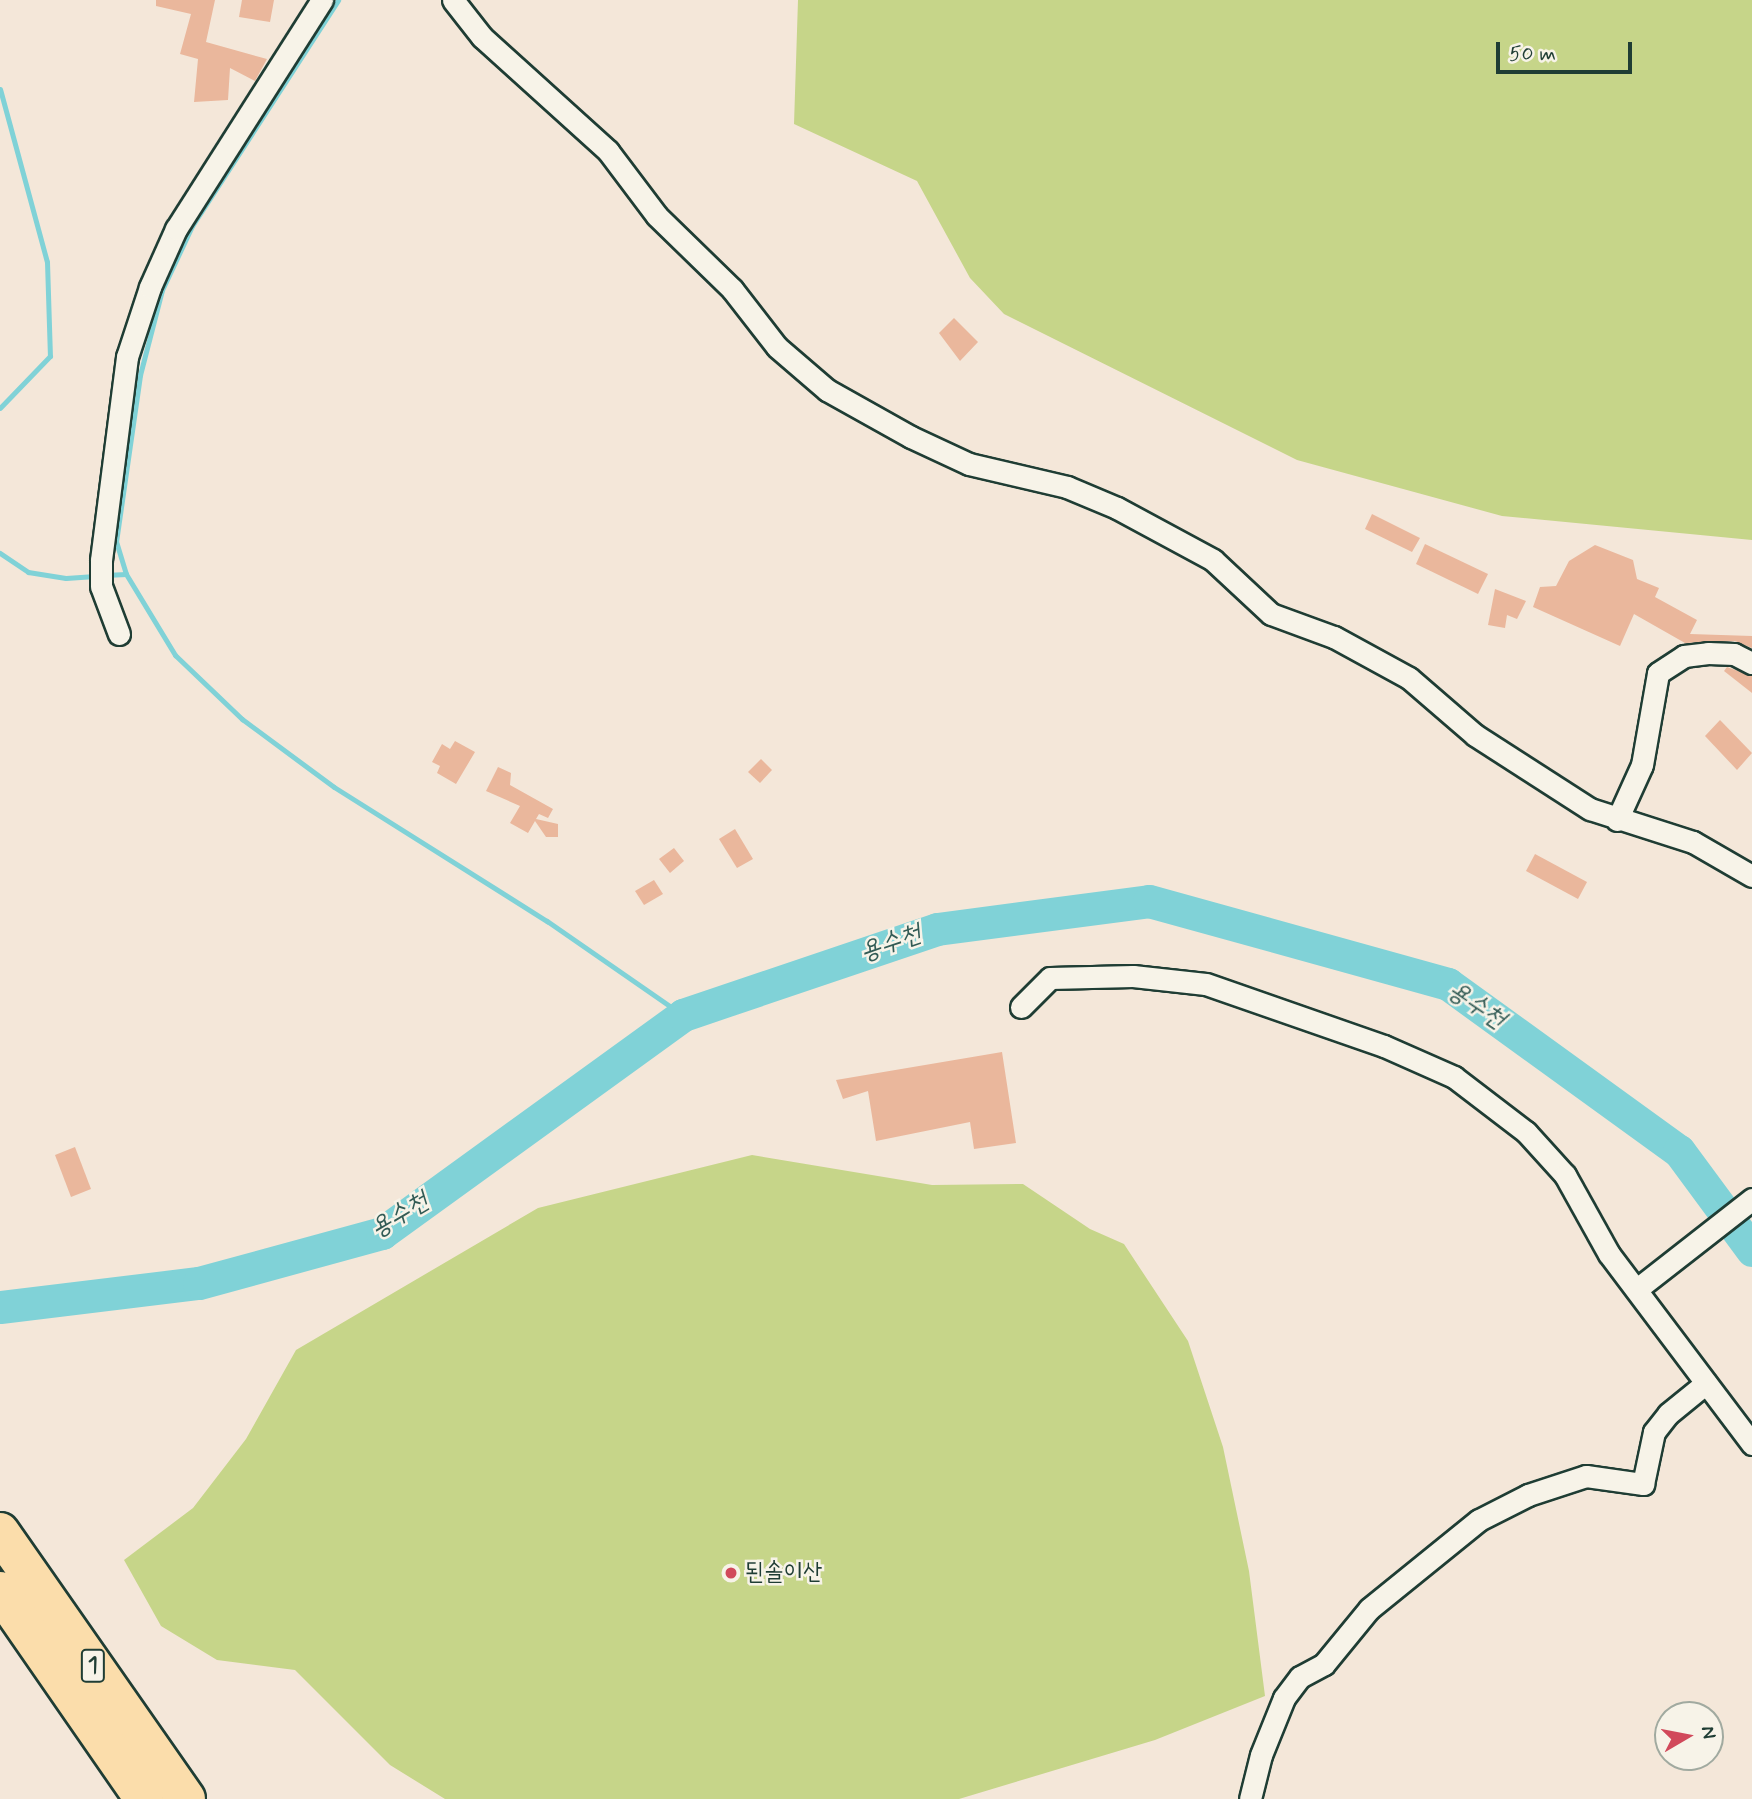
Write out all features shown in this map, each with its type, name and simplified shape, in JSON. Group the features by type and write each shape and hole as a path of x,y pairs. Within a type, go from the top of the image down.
{"highway":[{"name":"1","path":"0,1532 186,1799"},
{"name":"1","path":"0,1591 144,1799"}],"street":[{"path":"119,634 101,586 101,560 127,357 150,287 203,181 322,0"},
{"path":"453,0 482,37 608,152 657,216 732,289 777,347 827,390 911,438 970,464 1067,486 1117,508 1213,560 1271,614 1334,637 1409,678 1475,735 1590,809 1617,820 1693,842 1752,876"},
{"path":"1617,820 1642,765 1658,673 1684,656 1708,653 1734,654 1752,663"},
{"path":"1021,1007 1050,978 1133,976 1206,984 1384,1046 1454,1077 1526,1132 1565,1175 1609,1254 1752,1444"},
{"path":"1637,1289 1752,1199"},
{"path":"1250,1799 1261,1755 1284,1698 1300,1677 1324,1664 1369,1609 1479,1520 1528,1495 1587,1476 1643,1484 1654,1432 1706,1383"}],"green space":[{"path":"798,0 1752,0 1752,540 1502,516 1297,460 1004,314 970,278 917,181 794,124"},
{"path":"752,1155 932,1185 1023,1184 1090,1229 1124,1244 1188,1341 1223,1447 1249,1571 1265,1696 1155,1740 959,1799 445,1799 390,1765 295,1670 217,1660 161,1626 124,1560 193,1508 246,1439 296,1350 538,1208"}],"building":[{"path":"156,0 215,0 206,42 267,59 255,81 230,68 228,100 194,102 198,59 180,54 191,14 156,6"},
{"path":"242,0 274,0 270,22 239,17"},
{"path":"954,318 978,342 960,361 939,333"},
{"path":"1372,514 1420,538 1412,552 1365,529"},
{"path":"1425,544 1488,574 1478,594 1416,564"},
{"path":"1595,545 1633,560 1637,579 1659,588 1655,597 1697,620 1690,634 1752,636 1752,648 1735,641 1685,643 1634,614 1620,646 1533,607 1540,587 1556,586 1569,561"},
{"path":"1495,589 1526,601 1517,619 1507,615 1505,628 1488,625"},
{"path":"1727,667 1752,676 1752,693 1724,671"},
{"path":"1720,720 1752,753 1737,770 1705,736"},
{"path":"455,741 475,752 456,784 437,773 440,766 432,762 442,744 450,749"},
{"path":"761,759 772,770 760,783 748,772"},
{"path":"498,767 511,773 510,785 553,809 548,818 539,814 536,819 558,824 558,837 546,837 535,821 528,833 510,823 520,806 486,791"},
{"path":"735,829 753,859 737,868 719,839"},
{"path":"674,848 684,861 670,873 659,859"},
{"path":"1535,854 1587,882 1578,899 1526,871"},
{"path":"654,880 663,894 644,905 635,891"},
{"path":"1002,1052 1016,1143 974,1149 970,1122 876,1141 868,1091 843,1099 836,1080"},
{"path":"75,1147 91,1189 71,1197 55,1155"}],"waterway":[{"path":"126,574 116,542 140,375 162,290 192,226 338,0"},
{"path":"0,89 47,262 50,356 0,408"},
{"path":"0,553 28,572 66,578 95,576"},
{"path":"105,575 126,574 175,655 242,719 334,787 547,921 683,1015"},
{"name":"용수천","path":"0,1307 199,1283 382,1233 683,1015 937,929 1149,901 1448,984 1679,1151 1752,1250"}],"place":[{"name":"된솔이산","path":"731,1573"}]}
